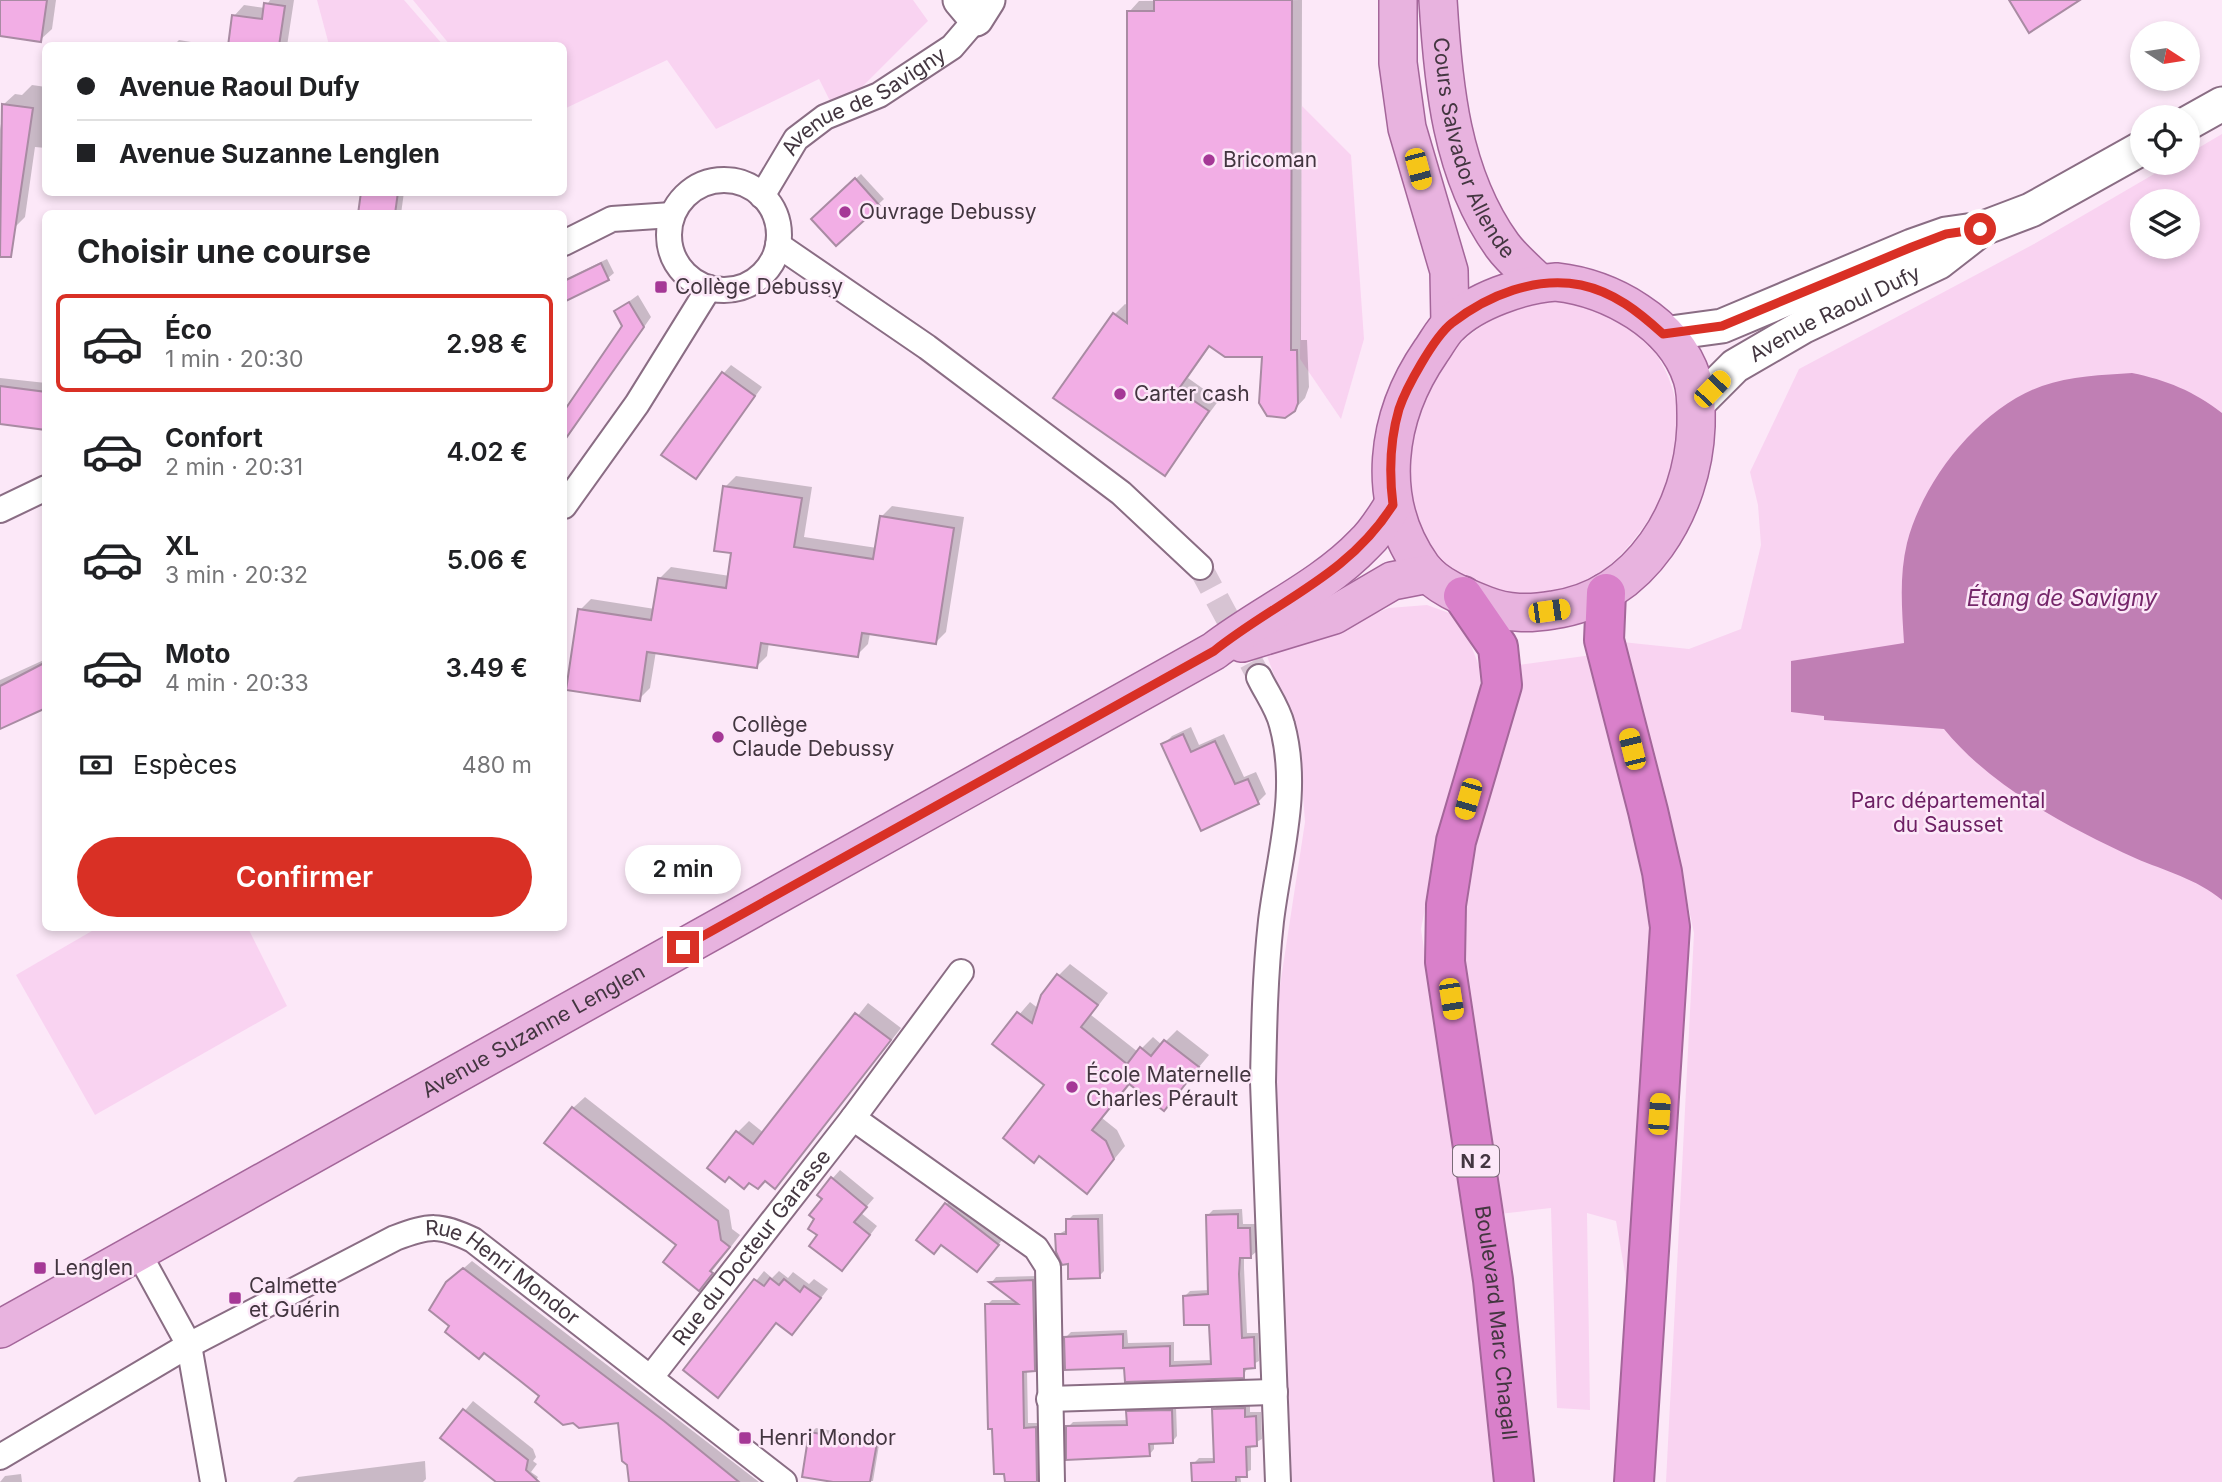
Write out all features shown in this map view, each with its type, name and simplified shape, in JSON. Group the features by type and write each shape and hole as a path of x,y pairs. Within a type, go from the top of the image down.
{"highway":[{"path":"1606,593 1604,640 1648,811 1662,872 1670,927 1634,1482"},
{"name":"Boulevard Marc Chagall","path":"1463,596 1498,647 1502,684 1456,841 1446,905 1445,962 1490,1255 1514,1482"}],"main road":[{"path":"1398,0 1398,63 1407,128 1449,271 1450,324"},
{"name":"Cours Salvador Allende","path":"1438,0 1442,78 1457,144 1480,210 1503,247 1539,283"},
{"path":"2200,116 2222,104"},
{"name":"Avenue Raoul Dufy","path":"1663,334 1722,326 1946,234 1980,229 2031,210 2130,155"},
{"name":"Avenue Raoul Dufy","path":"1696,405 1735,366 1804,327 1939,262 1980,229"},
{"path":"1539,283 1583,285 1612,296 1640,313 1663,334 1692,378 1696,405 1695,444 1686,484 1669,527 1639,568 1606,593 1579,607 1521,614 1492,608 1463,596 1427,574 1407,546 1393,505 1390,482 1392,447 1399,408 1422,365 1450,324 1486,302 1539,283"},
{"name":"Avenue Suzanne Lenglen","path":"0,1329 1214,651 1248,624 1323,578 1359,550 1393,505"},
{"name":"Avenue Suzanne Lenglen","path":"1214,651 1334,615 1382,585 1427,574"}],"street":[{"name":"Avenue de Savigny","path":"762,196 796,139 825,117 879,95 943,53 975,6"},
{"path":"712,181 739,183 762,196 773,210 778,227 778,245 772,263 752,282 727,290 709,288 692,280 679,268 670,242 672,215 682,200 695,188 712,181"},
{"path":"567,242 612,219 672,215"},
{"path":"778,245 927,346 1121,493 1200,567"},
{"path":"567,502 637,404 709,288"},
{"path":"0,510 42,490"},
{"path":"1259,677 1282,723 1290,772 1289,818 1267,959 1264,1021 1278,1482"},
{"name":"Rue du Docteur Garasse","path":"651,1377 852,1118 961,972"},
{"path":"852,1118 1036,1248 1048,1267 1052,1482"},
{"name":"Rue Henri Mondor","path":"0,1457 189,1346 395,1238 418,1230 446,1227 473,1240 784,1482"},
{"path":"138,1252 189,1346 213,1482"},
{"path":"1049,1399 1275,1392"}],"green space":[{"path":"317,0 404,0 440,42 328,42"},
{"path":"413,0 913,0 928,21 836,113 819,79 716,129 667,60 567,108 567,42 448,42"},
{"path":"1302,106 1351,155 1364,339 1341,419 1300,359"},
{"name":"Parc départemental du Sausset","path":"2222,134 2222,1482 1666,1482 1694,933 1663,789 1622,642 1689,649 1741,629 1761,545 1758,505 1750,472 1799,369 2034,244 2152,175 2200,175 2200,147"},
{"path":"1548,301 1581,301 1611,312 1633,327 1651,346 1665,369 1674,394 1679,421 1678,448 1672,474 1660,502 1632,542 1615,560 1596,576 1574,588 1550,595 1529,596 1498,590 1460,577 1441,564 1427,546 1416,524 1404,473 1408,442 1421,408 1438,374 1456,348 1476,330 1498,317"},
{"path":"1427,605 1452,614 1462,622 1479,666 1481,694 1441,827 1421,929 1472,1270 1494,1482 1286,1482 1274,1025 1305,822 1299,742 1267,656 1389,608"},
{"path":"1592,655 1645,851 1655,939 1630,1302 1616,1221 1587,1213 1590,1410 1557,1408 1551,1208 1499,1214 1458,916 1471,836 1518,665"},
{"path":"92,931 250,931 287,1006 95,1115 16,975"}],"water":[{"name":"Étang de Savigny","path":"2132,373 2179,387 2222,413 2222,900 2191,881 2109,846 2032,804 1984,769 1944,729 1824,720 1824,716 1791,712 1791,661 1904,643 1903,568 1915,519 1940,471 1976,429 2019,396 2042,386 2075,378"}],"building":[{"path":"0,0 47,0 41,42 0,36"},
{"name":"Bricoman","path":"1154,0 1292,0 1291,350 1297,350 1298,403 1295,411 1285,418 1267,416 1259,403 1262,357 1225,357 1209,346 1178,390 1209,411 1165,476 1053,398 1113,313 1127,323 1127,11 1154,11"},
{"path":"2009,0 2080,0 2029,33"},
{"path":"264,3 285,6 280,42 229,42 232,15 262,19"},
{"path":"2,104 33,108 11,257 0,257"},
{"name":"Ouvrage Debussy","path":"855,178 880,206 836,246 811,219"},
{"path":"360,196 397,196 396,210 359,210"},
{"path":"601,263 609,280 567,301 567,280"},
{"path":"629,302 644,327 567,437 567,407 622,326 614,311"},
{"path":"722,372 755,396 696,479 661,455"},
{"path":"0,386 42,391 42,429 0,424"},
{"path":"723,486 802,498 794,547 873,559 880,516 954,528 936,644 862,633 858,657 761,643 757,668 647,652 640,701 567,690 578,609 651,620 658,578 726,588 731,553 714,551"},
{"path":"42,664 42,710 0,729 0,686"},
{"path":"1183,734 1191,752 1215,741 1235,784 1248,779 1259,804 1201,831 1161,744"},
{"path":"1057,974 1098,1005 1081,1027 1127,1064 1140,1047 1151,1056 1164,1040 1199,1067 1164,1111 1129,1084 1092,1130 1106,1141 1114,1159 1087,1194 1039,1156 1034,1163 1003,1138 1044,1085 992,1044 1017,1012 1032,1023 1041,995"},
{"path":"855,1013 891,1040 775,1189 765,1181 758,1189 749,1183 744,1189 729,1177 725,1182 707,1168 736,1131 753,1144"},
{"path":"572,1107 718,1221 721,1240 730,1247 710,1271 713,1273 699,1291 663,1262 676,1245 544,1143"},
{"path":"831,1177 867,1207 854,1222 870,1235 842,1271 809,1246 817,1235 808,1229 814,1219 809,1215 822,1199 817,1195"},
{"path":"945,1203 999,1245 977,1272 941,1245 934,1254 916,1240"},
{"path":"1238,1214 1238,1228 1250,1228 1251,1258 1240,1258 1242,1338 1254,1337 1255,1368 1244,1369 1244,1378 1125,1382 1124,1368 1065,1370 1064,1337 1123,1334 1123,1348 1170,1346 1170,1366 1211,1364 1209,1325 1184,1325 1183,1296 1208,1294 1206,1215"},
{"path":"1066,1219 1098,1219 1100,1278 1068,1279 1068,1264 1062,1265 1056,1252 1055,1234 1066,1234"},
{"path":"463,1268 664,1421 739,1482 629,1482 627,1465 622,1461 618,1423 579,1428 573,1423 563,1425 535,1402 539,1396 519,1380 484,1353 479,1359 445,1332 449,1326 429,1310 446,1282"},
{"path":"770,1278 779,1285 784,1279 800,1292 804,1286 821,1298 792,1335 776,1323 718,1398 683,1370 754,1279 764,1286"},
{"path":"1033,1280 1035,1371 1023,1372 1024,1428 1036,1427 1037,1482 1005,1482 1004,1474 994,1474 992,1429 988,1429 985,1304 1018,1304 989,1282"},
{"path":"1245,1408 1245,1417 1256,1416 1257,1446 1246,1447 1247,1477 1236,1477 1236,1482 1192,1482 1191,1463 1214,1462 1212,1409"},
{"path":"463,1409 528,1460 526,1470 539,1482 496,1482 440,1438"},
{"path":"1172,1410 1173,1443 1149,1444 1150,1456 1066,1460 1066,1426 1127,1425 1126,1411"},
{"path":"809,1432 877,1443 870,1482 833,1482 802,1477"}],"tunnel":[{"path":"1200,567 1259,677"}],"place":[{"name":"Bricoman","path":"1209,160"},
{"name":"Ouvrage Debussy","path":"845,212"},
{"name":"Collège Debussy","path":"661,287"},
{"name":"Carter cash","path":"1120,394"},
{"name":"Collège Claude Debussy","path":"718,737"},
{"name":"École Maternelle Charles Pérault","path":"1072,1087"},
{"name":"Lenglen","path":"40,1268"},
{"name":"Calmette et Guérin","path":"235,1298"},
{"name":"Henri Mondor","path":"745,1438"}],"route":[{"path":"683,947 1214,651 1248,624 1323,578 1359,550 1376,532 1393,505 1390,482 1392,447 1399,408 1422,365 1450,324 1486,302 1516,289 1539,283 1583,285 1612,296 1640,313 1663,334 1712,329 1929,240 1946,234 1980,229"}]}
